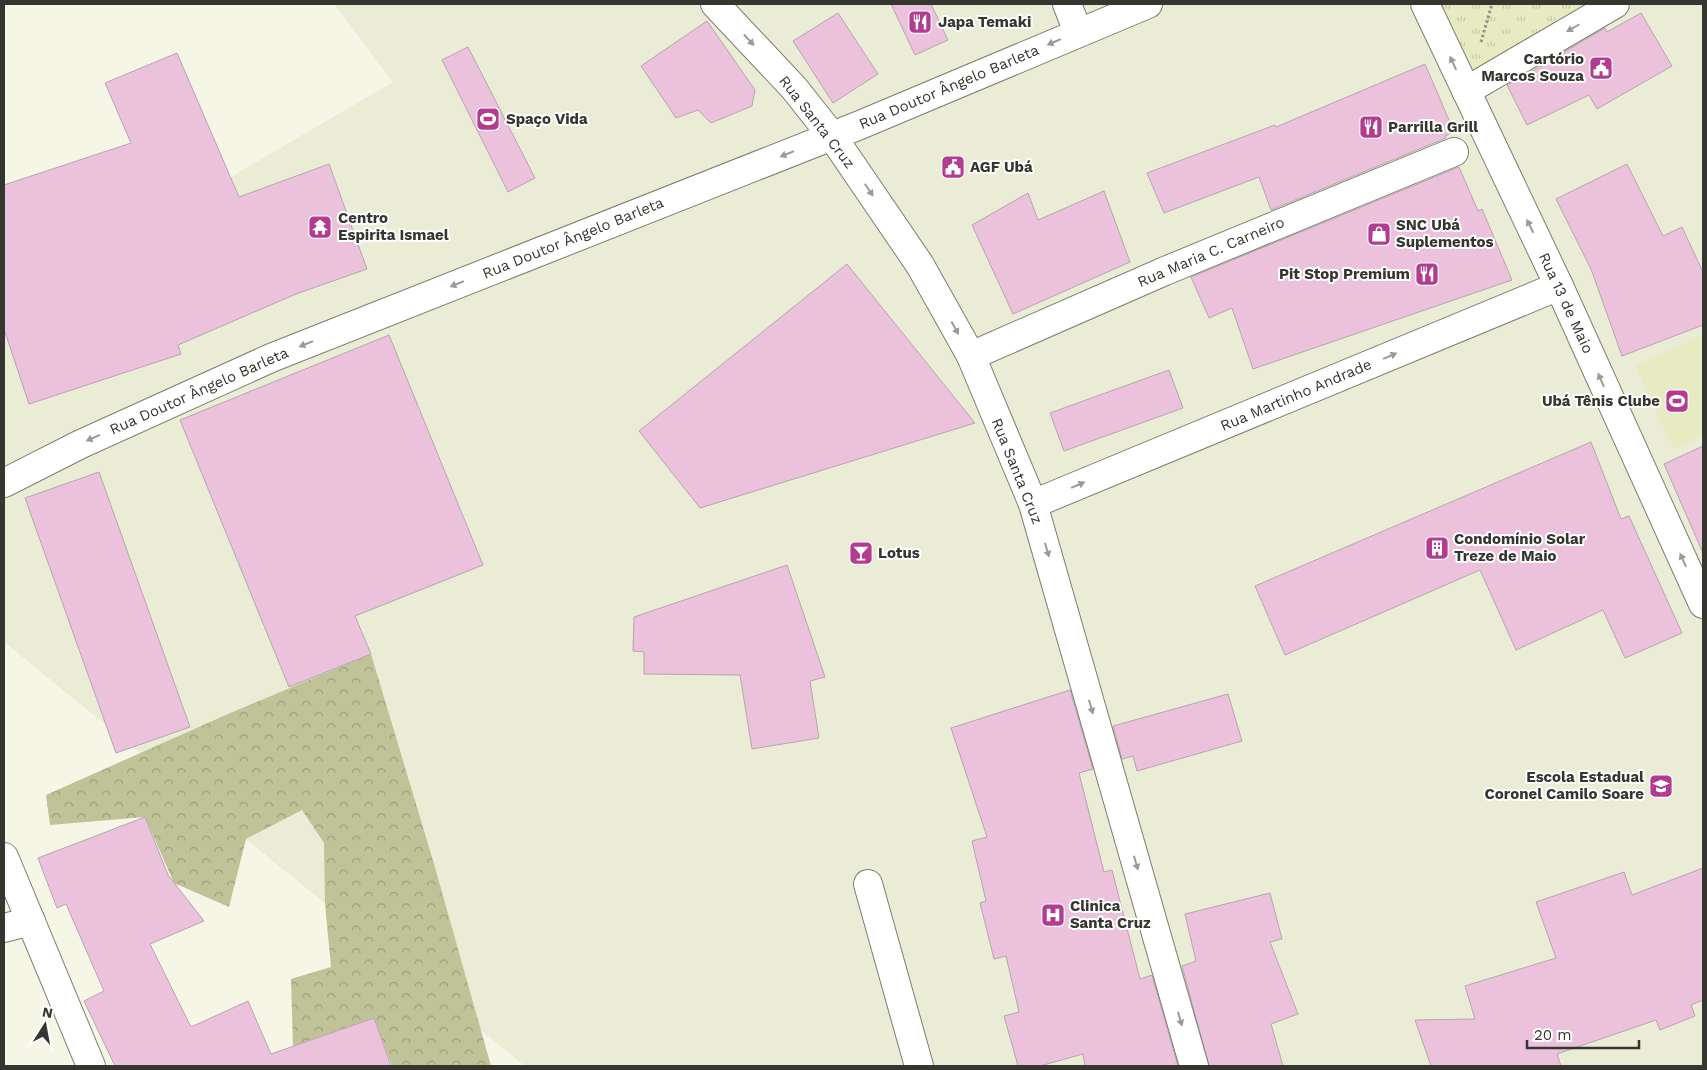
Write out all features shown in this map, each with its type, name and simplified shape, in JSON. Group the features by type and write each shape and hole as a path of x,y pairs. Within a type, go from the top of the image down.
{"street":[{"name":"Rua Santa Cruz","path":"715,4 794,88 832,136 920,264 971,356 1034,504 1194,1066"},
{"path":"1067,4 1078,32"},
{"name":"Rua Doutor Ângelo Barleta","path":"4,483 81,444 272,358 832,136 1148,4"},
{"name":"Rua 13 de Maio","path":"1426,4 1559,286 1703,603"},
{"path":"1466,91 1615,4"},
{"name":"Rua Maria C. Carneiro","path":"971,356 1165,270 1454,152"},
{"name":"Rua Martinho Andrade","path":"1034,504 1559,286"},
{"path":"4,857 92,1066"},
{"path":"868,884 919,1066"},
{"path":"4,928 31,921"}],"shaded area":[{"path":"334,4 1703,4 1703,1066 525,1066 4,642 4,310 393,82"}],"green space":[{"path":"1438,4 1595,4 1470,78"},
{"name":"Ubá Tênis Clube","path":"1703,335 1703,436 1674,449 1635,366"},
{"path":"371,654 434,864 491,1066 392,1066 374,1018 293,1046 291,979 331,967 325,904 324,843 302,810 246,839 229,907 174,883 145,817 50,825 46,795 228,714"}],"building":[{"name":"Japa Temaki","path":"891,4 931,4 948,40 915,55"},
{"path":"838,13 878,74 833,103 793,41"},
{"path":"1641,13 1672,66 1597,109 1589,95 1527,125 1507,85 1605,28 1607,32"},
{"path":"707,21 755,90 752,106 711,123 698,110 676,118 641,66"},
{"name":"Spaço Vida","path":"468,47 535,178 508,192 442,60"},
{"path":"177,53 239,197 329,164 367,269 296,294 178,345 181,354 29,404 4,329 4,185 131,143 105,83"},
{"path":"1425,64 1454,132 1445,136 1446,138 1271,210 1259,177 1164,213 1147,173 1275,125 1276,127"},
{"path":"1627,164 1663,236 1682,227 1703,272 1703,325 1622,356 1591,269 1556,199"},
{"path":"1459,167 1478,211 1482,209 1512,280 1253,369 1232,308 1209,318 1191,277"},
{"path":"1104,191 1130,262 1013,314 972,225 1028,193 1038,220"},
{"path":"847,264 975,423 700,508 639,431"},
{"path":"389,335 483,565 355,616 371,654 289,687 180,420"},
{"path":"1169,370 1183,408 1064,451 1050,413"},
{"name":"Condomínio Solar Treze de Maio","path":"1591,442 1621,519 1629,516 1682,633 1625,658 1603,610 1516,650 1480,570 1285,655 1255,586"},
{"path":"1703,446 1703,553 1664,464"},
{"path":"99,472 190,727 116,753 25,498"},
{"name":"Lotus","path":"787,565 825,677 810,681 819,738 752,749 740,675 644,674 644,652 633,651 634,617"},
{"path":"1070,690 1093,769 1079,773 1104,872 1112,870 1140,979 1152,975 1178,1066 1085,1066 1083,1054 1040,1066 1018,1066 1004,1016 1019,1012 1006,956 994,959 980,903 986,901 972,841 987,837 951,728"},
{"path":"1228,694 1242,741 1137,771 1133,756 1122,759 1113,726"},
{"path":"145,817 168,875 204,921 150,944 191,1027 248,1001 271,1054 374,1018 391,1066 115,1066 84,1001 104,991 66,904 57,908 38,858"},
{"path":"1703,868 1703,1000 1691,1005 1695,1016 1660,1030 1656,1020 1557,1054 1561,1066 1431,1066 1415,1020 1475,1019 1465,986 1556,958 1536,902 1624,872 1632,895"},
{"path":"1270,893 1282,939 1270,942 1298,1014 1271,1024 1283,1066 1209,1066 1182,966 1196,961 1185,914"}],"place":[{"name":"Japa Temaki","path":"920,22"},
{"name":"Cartório Marcos Souza","path":"1601,68"},
{"name":"Spaço Vida","path":"488,119"},
{"name":"Parrilla Grill","path":"1371,127"},
{"name":"AGF Ubá","path":"953,167"},
{"name":"Centro Espirita Ismael","path":"320,227"},
{"name":"SNC Ubá Suplementos","path":"1379,234"},
{"name":"Pit Stop Premium","path":"1427,274"},
{"name":"Ubá Tênis Clube","path":"1677,401"},
{"name":"Condomínio Solar Treze de Maio","path":"1437,548"},
{"name":"Lotus","path":"861,553"},
{"name":"Escola Estadual Coronel Camilo Soare","path":"1661,786"},
{"name":"Clinica Santa Cruz","path":"1053,915"}]}
